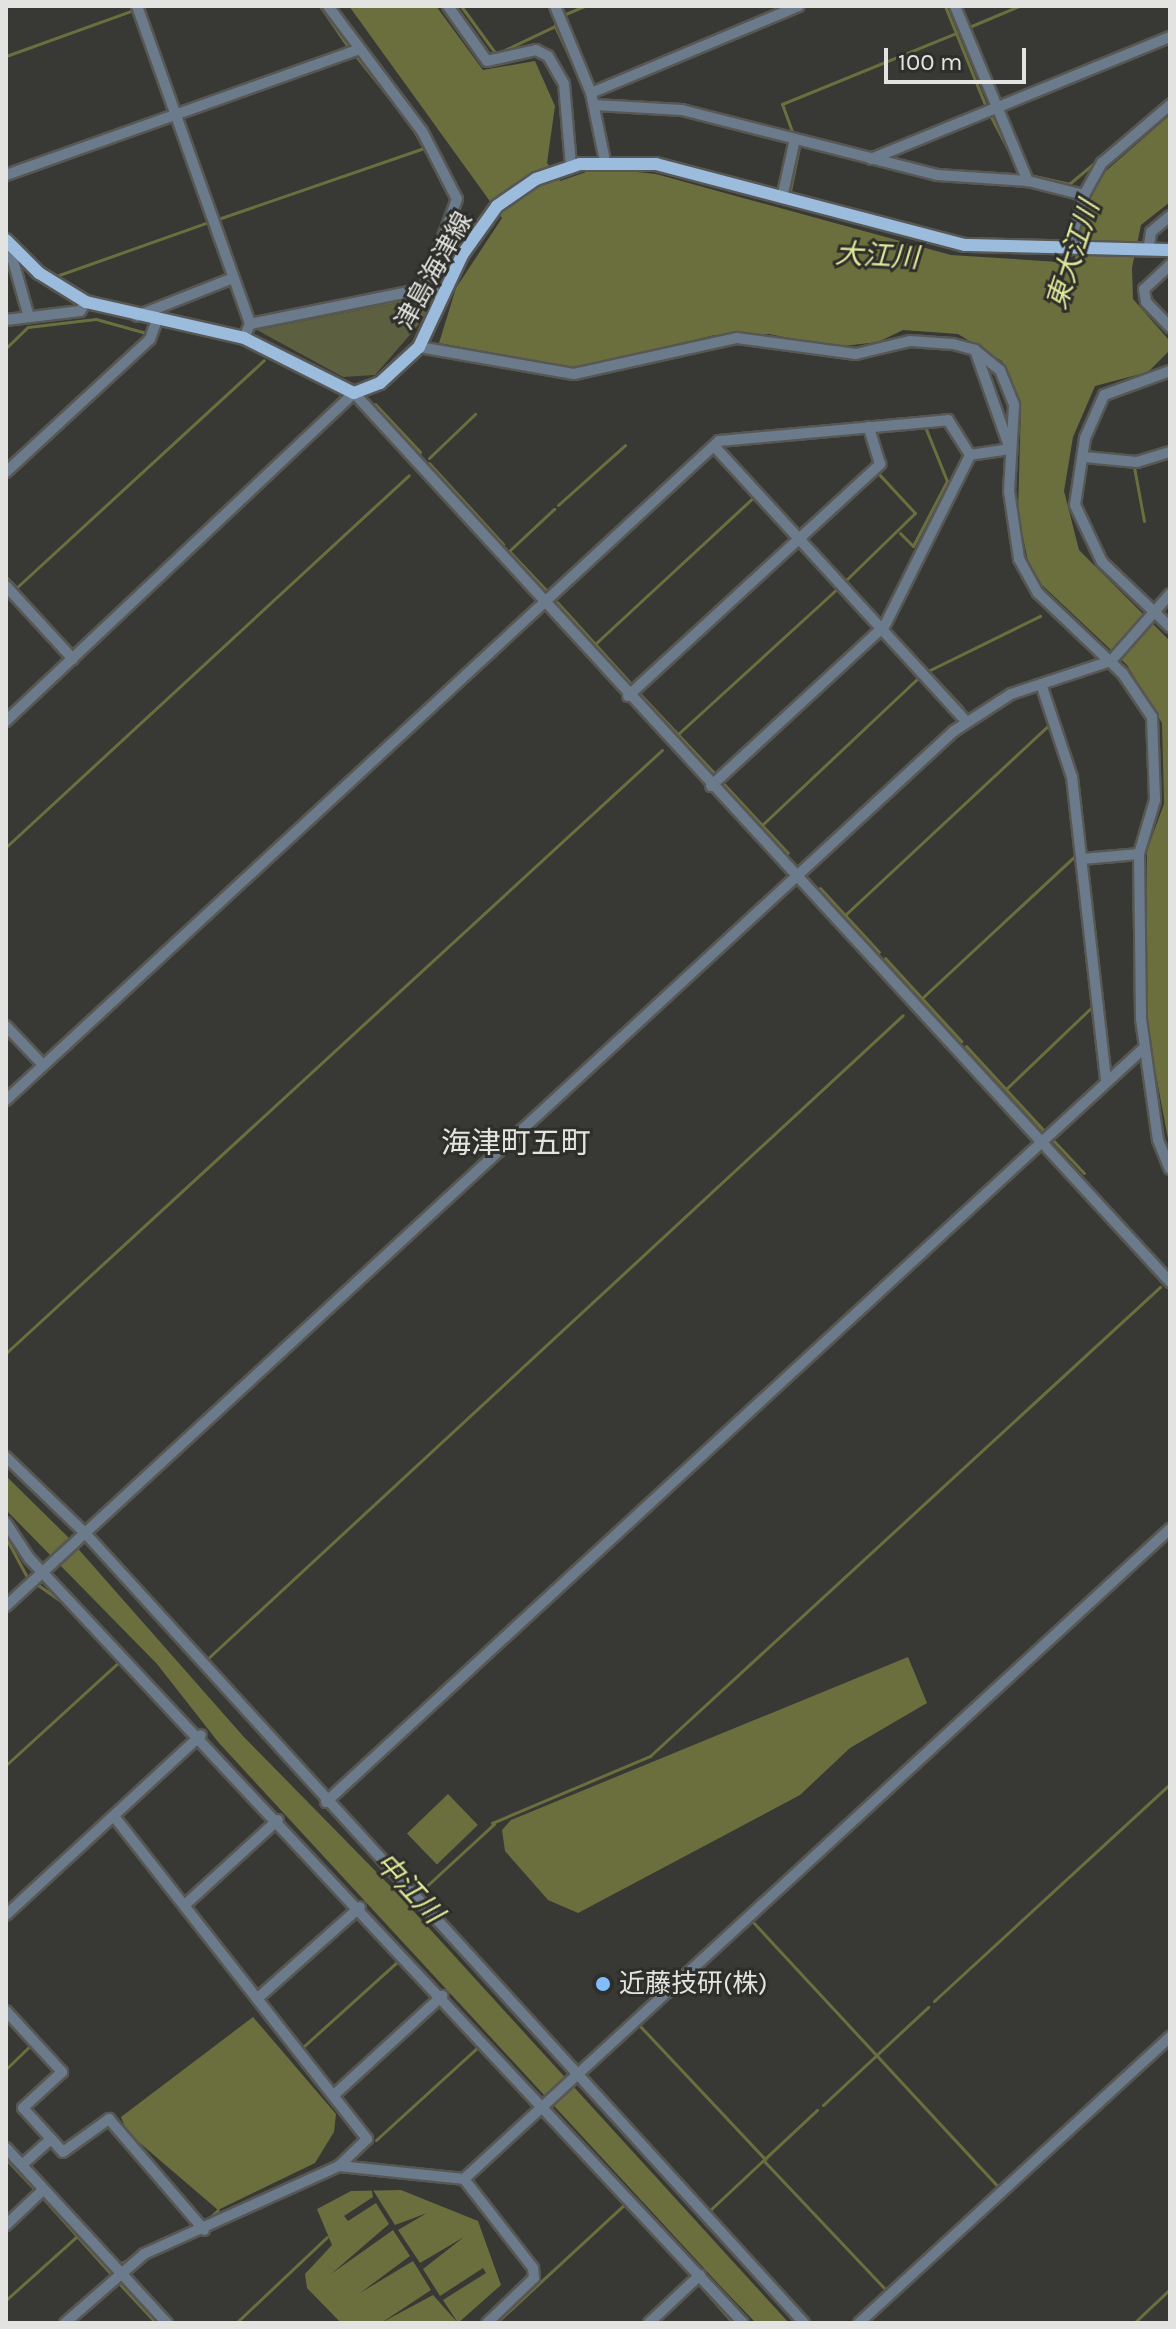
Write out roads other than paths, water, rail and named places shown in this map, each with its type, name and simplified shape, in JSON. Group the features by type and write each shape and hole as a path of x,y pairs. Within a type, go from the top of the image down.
{"main road":[{"name":"津島海津線","path":"354,393 380,383 419,347 477,230 514,192 566,166 605,161 656,164 913,235 1071,250 1170,250"},
{"path":"7,241 86,302 244,338 354,393"}],"street":[{"path":"137,6 250,324 244,338"},
{"path":"328,6 358,50 422,131 457,199 424,289"},
{"path":"448,6 487,61 536,50 548,56 564,84 566,166"},
{"path":"555,6 595,105 605,161"},
{"path":"591,93 799,6"},
{"path":"955,6 1028,181"},
{"path":"871,159 1170,37"},
{"path":"6,175 358,50"},
{"path":"595,105 682,110 937,175 1028,181 1084,195"},
{"path":"1071,250 1084,195 1102,163 1170,105"},
{"path":"782,198 795,139"},
{"path":"1146,248 1151,232 1170,216"},
{"path":"7,241 29,317"},
{"path":"1170,265 1144,289 1146,302 1170,327"},
{"path":"137,316 233,278"},
{"path":"250,324 424,289 444,296"},
{"path":"6,320 80,311 86,302"},
{"path":"6,472 150,339 157,320"},
{"path":"419,347 574,374 737,338 856,354 910,341 975,350 1009,386 1010,449 1019,559 1038,593 1112,660 1152,717 1155,800 1139,854 1143,1049 1158,1140 1170,1169"},
{"path":"975,350 1010,449"},
{"path":"1170,371 1104,395 1084,457 1075,505 1080,526 1102,562 1152,614 1170,627"},
{"path":"6,721 354,393 544,605 1170,1282"},
{"path":"6,1100 714,446 948,420 970,455"},
{"path":"628,696 880,464 869,427"},
{"path":"714,446 966,721"},
{"path":"970,455 1010,449"},
{"path":"1084,457 1137,462 1170,452"},
{"path":"711,786 882,628 970,455"},
{"path":"6,586 73,659"},
{"path":"6,1606 966,721 1041,684 1112,660 1170,594"},
{"path":"1041,684 1072,777 1106,1079"},
{"path":"1082,859 1139,854"},
{"path":"6,1026 43,1065"},
{"path":"326,1802 1106,1079 1143,1049"},
{"path":"6,1457 804,2323"},
{"path":"6,1523 43,1572 201,1735 743,2323"},
{"path":"464,2179 1170,1529"},
{"path":"6,1915 201,1735"},
{"path":"65,2323 144,2254 204,2230 339,2166 367,2139 187,1903 114,1816"},
{"path":"187,1903 278,1820"},
{"path":"259,1997 360,1907"},
{"path":"334,2095 442,1996"},
{"path":"6,2011 62,2072 23,2108 51,2139 63,2152 109,2119 204,2230"},
{"path":"859,2323 1170,2037"},
{"path":"22,2165 51,2139"},
{"path":"6,2148 167,2323"},
{"path":"339,2166 464,2179 533,2268 534,2278 487,2323"},
{"path":"6,2225 43,2190"},
{"path":"649,2323 700,2275"}],"water":[{"name":"大江川","path":"349,6 436,6 483,70 535,61 555,106 547,163 560,181 598,168 656,174 951,255 1074,263 1091,184 1170,115 1170,202 1141,225 1132,268 1133,299 1168,339 1168,352 1148,372 1095,386 1073,437 1064,491 1079,550 1170,641 1170,1150 1146,1021 1147,850 1164,804 1162,723 1127,665 1042,585 1028,561 1018,514 1021,403 1002,361 958,334 903,330 878,342 835,347 769,334 715,335 575,368 439,343 456,288 502,218"},
{"path":"6,1476 66,1535 243,1736 397,1893 789,2323 756,2323 725,2291 219,1743 157,1664 8,1512"},
{"path":"908,1657 927,1703 850,1748 800,1795 578,1913 548,1900 505,1851 502,1830 511,1820"},
{"path":"448,1794 478,1825 437,1865 407,1834"},
{"path":"253,2017 336,2114 334,2132 315,2163 218,2210 127,2132 121,2117"},
{"path":"401,2190 478,2221 501,2285 458,2323 341,2323 307,2288 305,2274 332,2245 317,2209 351,2191"}],"waterway":[{"path":"320,6 349,48"},
{"path":"461,6 496,54 555,26 555,18"},
{"path":"563,15 584,6"},
{"path":"945,6 986,107"},
{"path":"969,27 1019,6"},
{"path":"6,56 134,10"},
{"path":"555,26 577,73"},
{"path":"793,134 782,104 961,31"},
{"path":"356,56 411,125 448,192"},
{"path":"1156,111 1170,96"},
{"path":"990,115 1020,172"},
{"path":"593,126 597,151"},
{"name":"東大江川","path":"1069,184 1123,139"},
{"path":"790,191 799,147"},
{"path":"218,219 424,148"},
{"name":"東大江川","path":"1030,175 1070,184"},
{"path":"431,286 460,225 459,211"},
{"path":"59,275 209,222"},
{"path":"260,327 426,295"},
{"path":"6,348 28,327 96,319 146,333"},
{"path":"15,589 264,360"},
{"path":"375,404 420,452"},
{"path":"429,458 475,414"},
{"path":"900,533 913,546 947,481 926,429"},
{"path":"558,505 625,445"},
{"path":"429,463 503,544"},
{"path":"1134,467 1144,521"},
{"path":"844,582 915,513 878,473"},
{"path":"6,847 409,475"},
{"path":"595,644 756,495"},
{"path":"546,590 509,551 554,509"},
{"path":"6,577 16,587"},
{"path":"678,734 839,587"},
{"path":"557,602 632,685"},
{"path":"928,671 1040,616"},
{"path":"891,631 963,708"},
{"path":"762,825 918,678"},
{"path":"639,693 716,775"},
{"path":"845,915 1048,726"},
{"path":"6,1353 662,750"},
{"path":"721,781 788,853"},
{"path":"922,998 1076,855"},
{"path":"820,888 879,952"},
{"path":"885,958 961,1041"},
{"path":"1006,1089 1094,1005"},
{"path":"204,1662 903,1015"},
{"path":"966,1046 1045,1132"},
{"path":"1051,1138 1084,1173"},
{"path":"492,1823 650,1756 1160,1287"},
{"path":"6,1538 26,1575"},
{"path":"38,1585 68,1606"},
{"path":"6,1765 121,1660"},
{"path":"934,2001 1170,1784"},
{"name":"中江川","path":"419,1893 494,1824"},
{"path":"753,1922 998,2187"},
{"path":"304,2046 398,1961"},
{"path":"823,2105 928,2007"},
{"path":"640,2026 765,2159"},
{"path":"6,2069 32,2044"},
{"path":"376,2140 479,2046"},
{"path":"520,2091 534,2108"},
{"path":"709,2211 817,2110"},
{"path":"542,2116 556,2129"},
{"path":"6,2159 36,2191"},
{"path":"764,2161 887,2291"},
{"path":"42,2197 112,2275"},
{"path":"496,2323 626,2203"},
{"path":"206,2221 218,2210"},
{"path":"121,2263 190,2228"},
{"path":"6,2300 77,2236"},
{"path":"236,2323 327,2237"},
{"path":"657,2238 692,2277"},
{"path":"117,2281 156,2323"},
{"path":"697,2282 733,2323"},
{"path":"1134,2323 1170,2289"}],"place":[{"name":"近藤技研(株)","path":"603,1984"}],"district":[{"name":"海津町五町","path":"516,1143"}]}
